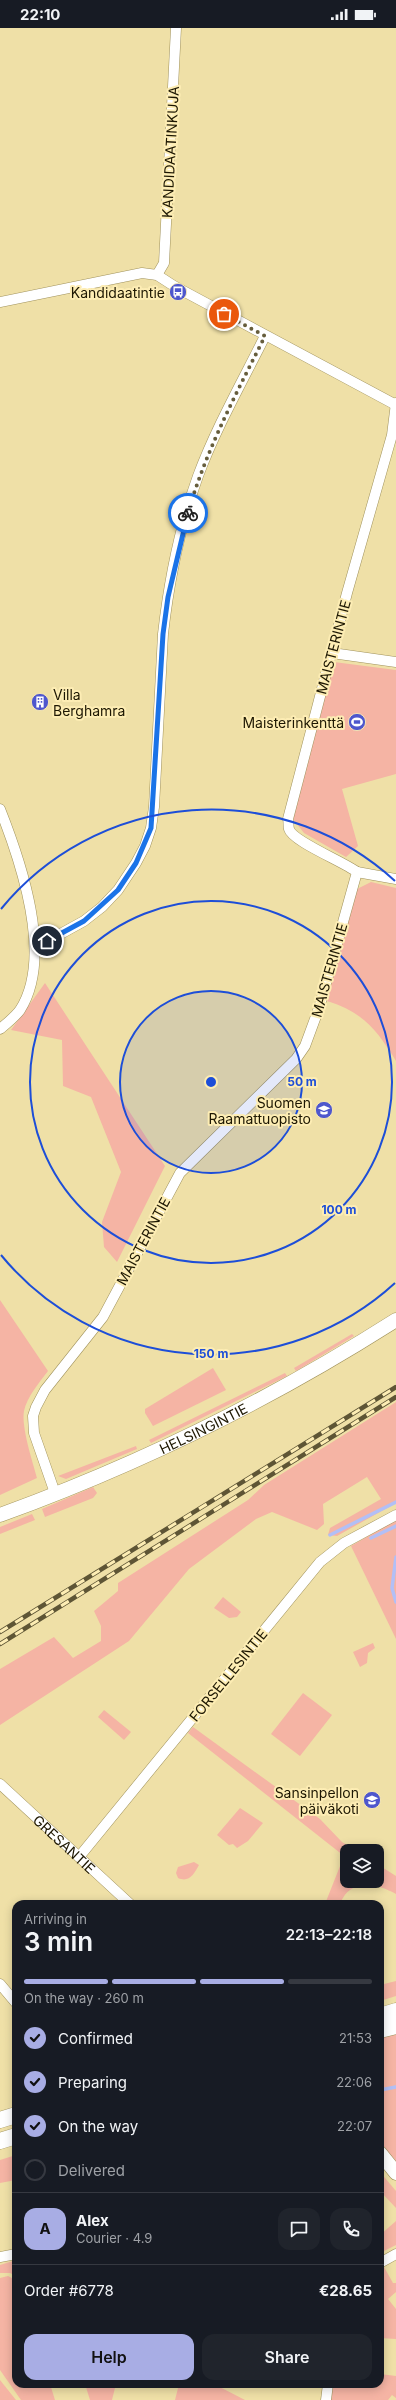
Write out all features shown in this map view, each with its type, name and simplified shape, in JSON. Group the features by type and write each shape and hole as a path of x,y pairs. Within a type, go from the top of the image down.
{"main road":[{"name":"HELSINGINTIE","path":"0,1514 55,1493 165,1446 251,1404 352,1348 396,1320"},
{"path":"384,2015 396,2011"},
{"path":"384,2029 396,2026"},
{"path":"0,2120 12,2116"},
{"path":"0,2141 12,2137"},
{"path":"384,2158 396,2173"}],"street":[{"name":"KANDIDAATINKUJA","path":"157,275 164,263 176,28"},
{"path":"0,302 142,273 157,275 265,336 396,405"},
{"path":"35,948 84,921 102,907 118,890 136,863 148,838 154,807 164,627 180,538 198,476 225,415 265,336"},
{"name":"MAISTERINTIE","path":"55,1493 34,1433 33,1416 45,1390 103,1317 180,1173 296,1059 305,1046 319,1008 357,872 346,863 299,842 289,830 288,819 392,434 396,405"},
{"path":"332,653 396,662"},
{"path":"0,808 14,848 24,884 35,948 34,964 26,996 20,1010 0,1029"},
{"path":"357,872 396,879"},
{"name":"FORSELLESINTIE","path":"79,1857 320,1562 344,1543 396,1515"},
{"name":"GRESANTIE","path":"0,1784 126,1900"},
{"path":"0,1984 12,1998"},
{"path":"384,2261 396,2254"},
{"path":"0,2257 12,2255"},
{"path":"326,2400 328,2388"}],"shaded area":[{"path":"334,662 396,670 396,774 342,789 358,846 346,857 304,833 293,819"},
{"path":"371,882 396,888 396,1061 375,1031 360,1017 340,1005 327,1001 357,889"},
{"path":"45,983 165,1166 117,1262 104,1247 102,1222 121,1172 91,1097 63,1086 62,1040 11,1030"},
{"path":"0,1300 48,1371 31,1395 24,1411 24,1426 37,1478 0,1495"},
{"path":"352,1334 354,1336 296,1371 294,1368"},
{"path":"213,1368 226,1390 153,1426 145,1413 145,1409"},
{"path":"285,1373 287,1376 151,1443 149,1440"},
{"path":"396,1402 396,1503 337,1536 328,1535 330,1528 381,1499 367,1477 323,1504 324,1524 317,1530 272,1512 256,1519 189,1569 129,1641 0,1725 0,1669 54,1637 73,1658 101,1641 101,1626 94,1611 118,1591 118,1583 248,1500 264,1485"},
{"path":"136,1446 137,1449 66,1479 58,1476"},
{"path":"93,1487 97,1493 93,1498 45,1517 42,1509"},
{"path":"32,1514 35,1520 0,1534 0,1527"},
{"path":"396,1520 396,1639 351,1546"},
{"path":"223,1597 241,1612 237,1617 229,1618 214,1608"},
{"path":"373,1643 375,1648 368,1653 367,1663 360,1667 353,1652"},
{"path":"303,1693 332,1715 300,1756 271,1734"},
{"path":"104,1710 131,1732 124,1740 98,1717"},
{"path":"193,1727 320,1819 345,1844 340,1844 340,1853 188,1733"},
{"path":"240,1808 263,1823 248,1841 237,1848 233,1844 229,1845 217,1835"},
{"path":"194,1862 199,1865 191,1877 185,1879 178,1878 176,1873 178,1867"},
{"path":"340,1866 340,1888 355,1888 350,1890 342,1900 327,1900"},
{"path":"384,1868 396,1876 396,1894 383,1888 384,1888"},
{"path":"396,1981 396,1996 384,2000 384,1984"},
{"path":"396,2033 396,2164 384,2150 384,2037"},
{"path":"12,2156 12,2181 0,2183 0,2160"},
{"path":"384,2177 396,2191 396,2208 384,2195"},
{"path":"396,2221 396,2245 384,2251 384,2232"},
{"path":"12,2261 12,2274 0,2273 0,2265"},
{"path":"384,2267 393,2283 396,2283 396,2292 388,2299 396,2309 396,2339 384,2338"},
{"path":"8,2276 12,2278 12,2387 0,2370 0,2278"},
{"path":"384,2374 396,2376 396,2398 392,2395 388,2400 328,2400 330,2388 384,2388"},
{"path":"0,2380 16,2400 0,2400"},
{"path":"13,2388 51,2388 55,2400 21,2400"},
{"path":"86,2388 115,2388 112,2400 90,2400"},
{"path":"178,2388 222,2388 245,2400 175,2400"}],"waterway":[{"path":"330,1535 396,1502"},
{"path":"371,1538 396,1526"},
{"path":"396,1557 392,1588 396,1602"},
{"path":"384,2089 396,2087"}],"railway":[{"path":"0,1632 396,1387"},
{"path":"0,1644 396,1397"}],"way so far":[{"path":"188,513 198,476 225,415 265,336 224,314"}],"place":[{"name":"Kandidaatintie","path":"178,292"},
{"name":"Villa Berghamra","path":"40,702"},
{"name":"Maisterinkenttä","path":"357,722"},
{"name":"Suomen Raamattuopisto","path":"324,1110"},
{"name":"Sansinpellon päiväkoti","path":"372,1800"}],"route":[{"path":"47,941 84,921 102,907 118,890 136,863 145,846 151,828 154,807 163,634 166,608 180,538 188,513"}]}
